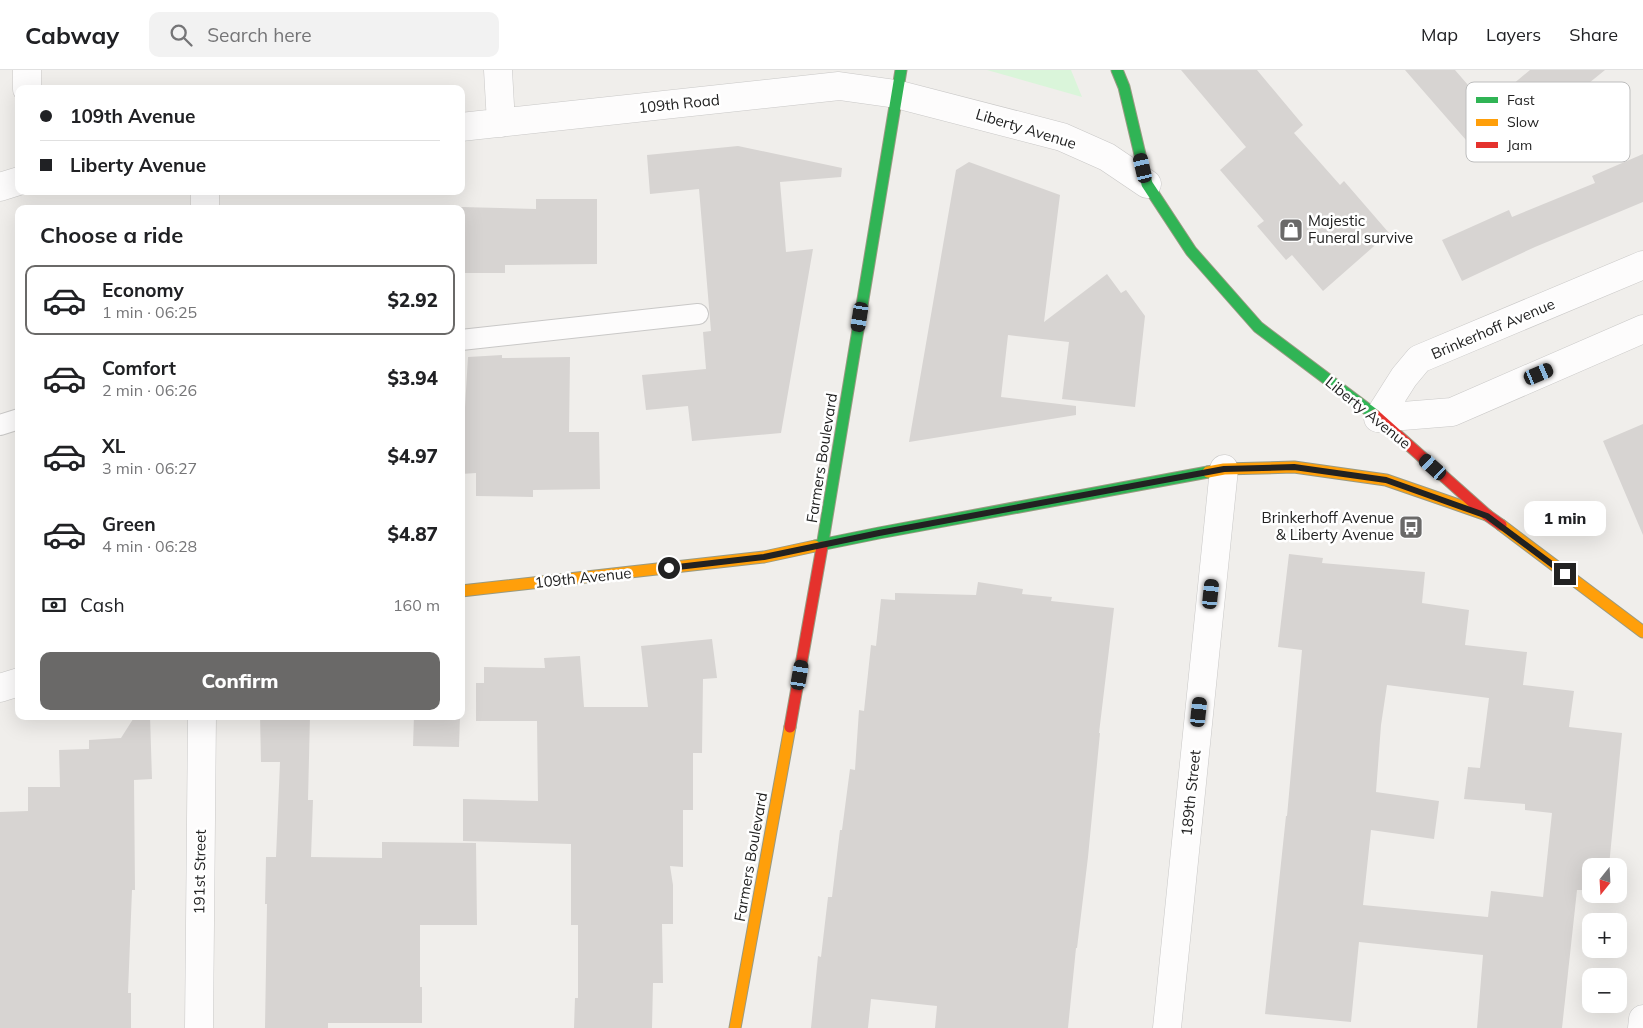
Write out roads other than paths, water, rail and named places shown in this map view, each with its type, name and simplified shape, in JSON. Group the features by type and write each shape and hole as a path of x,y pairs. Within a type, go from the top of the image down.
{"main road":[{"name":"Liberty Avenue","path":"1117,70 1124,86 1147,184 1191,250 1258,327 1378,418 1487,516 1643,632"},
{"name":"Farmers Boulevard","path":"735,1028 823,544 898,82"},
{"path":"823,544 1224,469 1294,467 1386,480 1487,516"},
{"name":"109th Avenue","path":"465,591 764,557 823,544"}],"street":[{"path":"27,70 27,85"},
{"path":"498,70 501,123"},
{"name":"109th Road","path":"465,126 839,86 898,82"},
{"name":"Liberty Avenue","path":"898,82 1062,137 1107,157 1147,184"},
{"path":"0,187 15,182"},
{"name":"Brinkerhoff Avenue","path":"1378,418 1404,377 1419,360 1643,265"},
{"path":"1378,418 1452,412 1643,329"},
{"name":"189th Street","path":"1167,1028 1224,469"},
{"path":"0,688 15,683"},
{"name":"191st Street","path":"199,1028 202,720"},
{"path":"1642,1028 1643,1019"}],"lane":[{"path":"465,340 698,314"},
{"path":"0,425 15,420"}],"place":[{"name":"Majestic Funeral survive","path":"1291,230"},
{"name":"Brinkerhoff Avenue & Liberty Avenue","path":"1411,527"}]}
